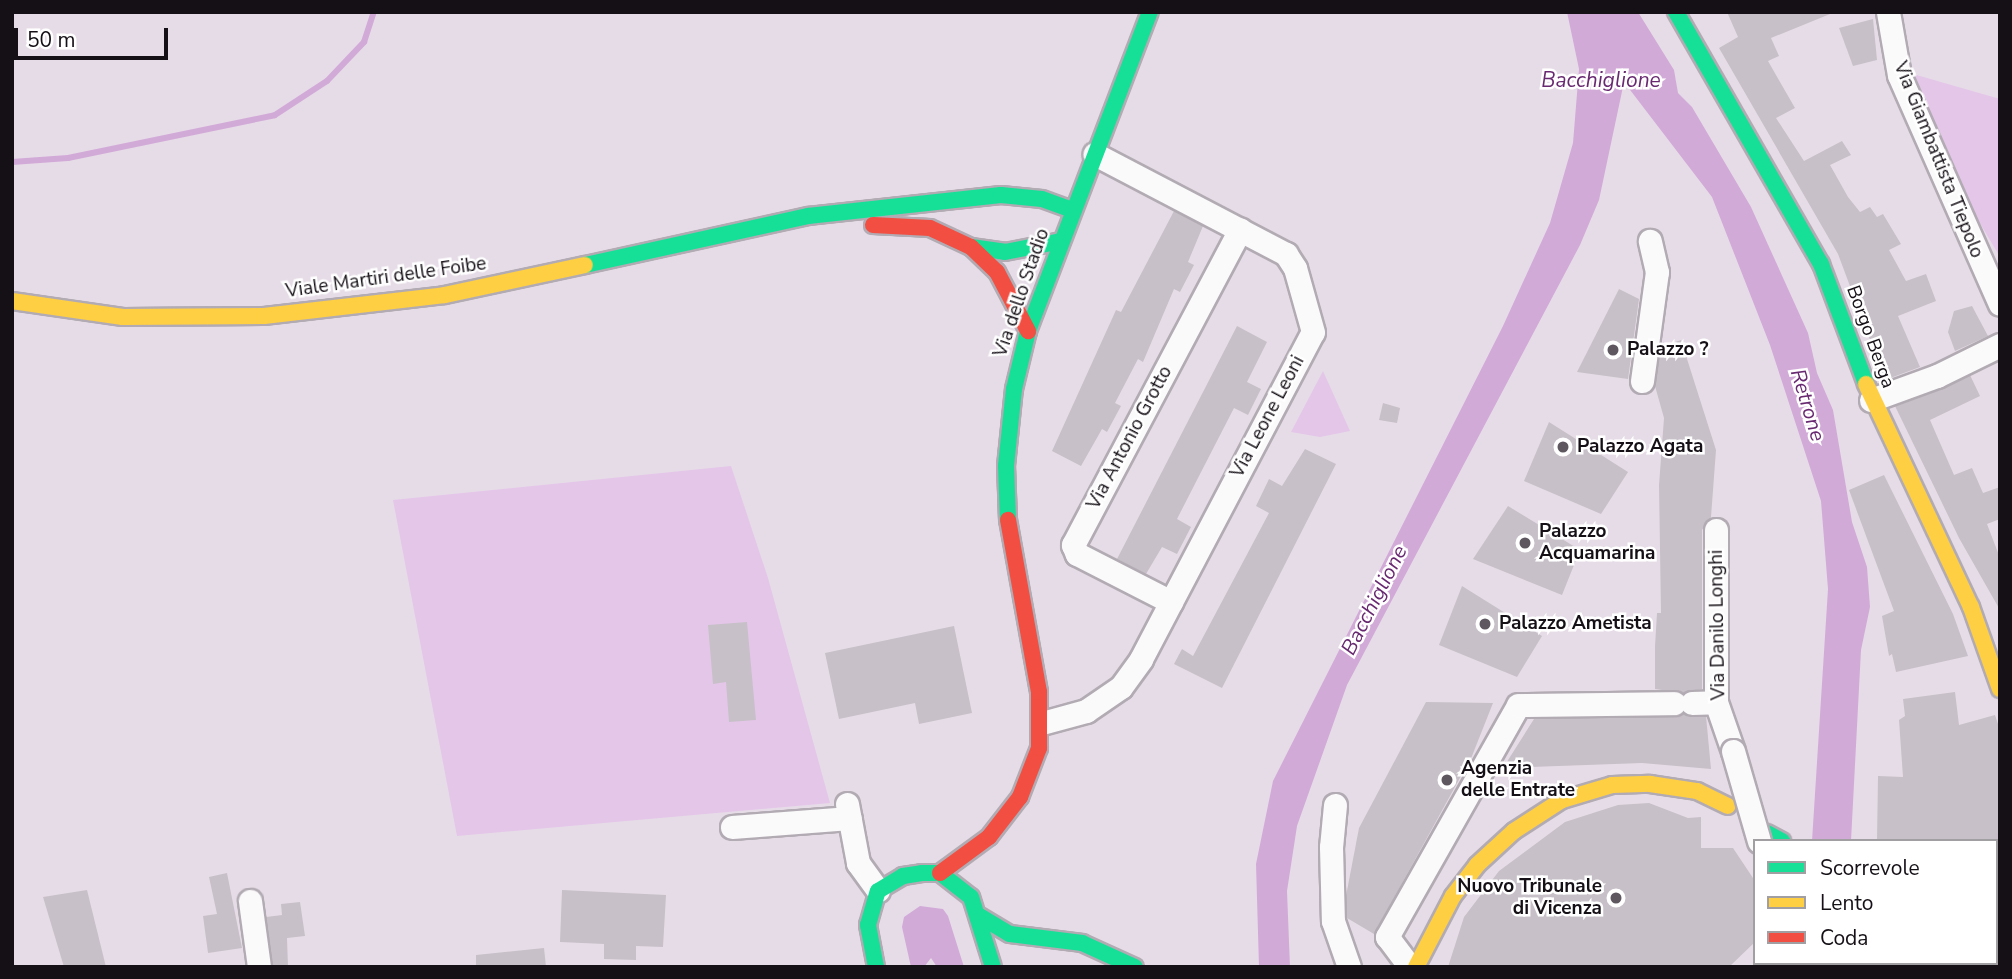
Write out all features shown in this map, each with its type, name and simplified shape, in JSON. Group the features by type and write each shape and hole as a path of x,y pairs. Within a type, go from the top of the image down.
{"main road":[{"name":"Via dello Stadio","path":"940,873 989,837 1020,797 1032,773 1042,723 1010,541 1006,483 1014,389 1028,331 1150,12"},
{"name":"Borgo Berga","path":"1676,12 1821,264 1871,400 1971,607 2000,689"},
{"name":"Viale Martiri delle Foibe","path":"12,301 123,317 250,317 344,309 445,295 808,216 1001,195 1042,199 1073,210"},
{"name":"Viale Martiri delle Foibe","path":"762,228 898,224 930,228 971,247 1004,253 1061,241"},
{"name":"Viale Martiri delle Foibe","path":"971,247 997,272 1028,331"},
{"path":"1416,967 1453,896 1477,865 1514,831 1562,800 1612,785 1650,785 1697,791 1728,806"},
{"name":"Via dello Stadio","path":"971,897 989,837"},
{"path":"876,967 868,925 878,891 904,876 940,873 971,897 993,967"},
{"path":"978,915 1010,934 1082,943 1135,967"},
{"path":"1009,959 1039,939"}],"street":[{"name":"Via Giambattista Tiepolo","path":"1888,12 1899,75 2000,304"},
{"name":"Via Leone Leoni","path":"1042,723 1086,711 1121,687 1171,602 1313,332 1295,268 1286,254 1095,154"},
{"name":"Via Antonio Grotto","path":"1171,602 1077,554 1073,545 1240,229"},
{"path":"1642,381 1657,272 1650,241"},
{"path":"1871,400 1937,376 2000,345"},
{"name":"Via Danilo Longhi","path":"1716,530 1716,702 1733,751 1770,833"},
{"path":"1410,967 1387,937 1518,705 1716,702"},
{"path":"1335,805 1331,847 1334,921 1349,967"},
{"path":"732,827 849,811 858,863 878,891"},
{"path":"250,901 258,967"}],"shaded area":[{"path":"1906,72 2000,99 2000,257 1958,186"},
{"path":"1323,371 1350,431 1320,437 1291,432"},
{"path":"731,466 768,578 830,803 457,836 393,500"}],"water":[{"path":"1567,12 1638,12 1674,70 1678,93 1692,107 1751,207 1808,333 1817,373 1833,410 1852,522 1867,567 1870,607 1861,650 1851,839 1812,839 1828,589 1821,501 1770,345 1712,197 1624,82 1599,200 1580,245 1347,685 1297,826 1287,891 1290,967 1259,967 1256,864 1273,781 1503,326 1550,223 1573,143 1579,69"},
{"path":"920,906 943,909 948,916 964,967 937,967 931,958 924,967 911,967 902,927 904,917"}],"building":[{"path":"1727,12 1835,12 1771,38 1779,56 1768,61 1795,108 1776,118 1804,161 1842,141 1851,155 1830,165 1848,197 1860,212 1870,207 1877,217 1883,214 1901,244 1889,250 1906,281 1926,274 1936,301 1898,316 1920,367 1885,380 1838,254 1719,48 1738,37"},
{"path":"1873,19 1877,60 1853,66 1839,28"},
{"path":"1174,211 1203,226 1188,262 1194,265 1180,292 1174,289 1143,362 1138,359 1115,403 1121,406 1107,432 1102,429 1081,466 1052,451 1116,310 1121,312"},
{"name":"Palazzo ?","path":"1619,289 1639,299 1628,379 1577,372"},
{"path":"1972,306 1988,336 1955,351 1948,332 1954,311"},
{"path":"1237,326 1267,342 1247,382 1261,389 1248,415 1234,408 1177,519 1191,527 1177,554 1162,547 1146,574 1117,559"},
{"path":"1681,340 1716,450 1711,517 1702,530 1702,689 1683,693 1655,689 1657,613 1661,613 1659,485 1664,418 1655,386 1661,347"},
{"path":"1970,375 1980,396 1930,420 1954,475 1972,468 1983,493 2000,487 2000,519 1987,524 2000,558 2000,610 1959,538 1895,406"},
{"path":"1383,403 1400,408 1397,423 1379,420"},
{"name":"Palazzo Agata","path":"1549,422 1628,472 1601,514 1524,481"},
{"path":"1305,449 1336,464 1222,688 1174,664 1182,649 1193,656 1269,513 1256,506 1269,479 1282,486"},
{"path":"1884,475 1953,614 1968,656 1896,672 1892,654 1889,656 1882,616 1894,611 1849,490"},
{"name":"Palazzo Acquamarina","path":"1508,506 1580,550 1562,595 1473,559"},
{"name":"Palazzo Ametista","path":"1462,586 1542,636 1517,677 1439,645"},
{"path":"747,622 756,720 729,722 726,682 713,684 708,625"},
{"path":"954,626 972,713 919,724 915,703 839,719 825,653"},
{"path":"1955,692 1959,725 1995,715 2000,730 2000,841 1877,839 1878,776 1903,777 1899,720 1905,716 1903,699"},
{"path":"1426,702 1493,703 1472,756 1374,934 1347,918 1346,896 1359,828"},
{"path":"1683,713 1706,716 1711,769 1642,763 1503,768 1534,719"},
{"name":"Nuovo Tribunale di Vicenza","path":"1649,803 1688,818 1701,817 1701,848 1733,848 1753,878 1753,944 1729,967 1448,967 1464,917 1499,871 1565,822 1618,805"},
{"path":"227,873 242,948 208,953 203,916 217,914 209,877"},
{"path":"87,890 106,967 64,967 43,897"},
{"path":"562,890 666,895 663,947 636,946 636,960 604,959 604,944 560,942"},
{"path":"300,902 305,936 287,938 288,967 273,967 266,917 282,915 281,904"},
{"path":"544,948 546,967 476,967 476,955"}],"waterway":[{"path":"12,162 68,158 275,115 327,81 364,42 374,12"}],"traffic: fast":[{"path":"1008,520 1006,466 1014,389 1028,331 1150,12"},
{"path":"1676,12 1821,264 1866,384"},
{"path":"585,265 808,216 1001,195 1042,199 1073,210"},
{"path":"971,247 1005,252 1061,241"},
{"path":"1767,833 1778,839"},
{"path":"876,967 868,925 878,891 903,876 922,873 940,873 971,897 993,967"},
{"path":"978,915 1010,934 1082,943 1135,967"}],"traffic: slow":[{"path":"12,301 123,317 264,316 445,295 585,265"},
{"path":"1866,384 1971,607 2000,689"},
{"path":"1416,967 1453,896 1477,865 1514,831 1562,800 1612,785 1650,784 1697,791 1728,806"}],"traffic: jam":[{"path":"873,225 930,228 971,247 997,272 1028,331"},
{"path":"940,873 989,837 1020,797 1039,748 1039,692 1008,520"}],"place":[{"name":"Palazzo ?","path":"1613,350"},
{"name":"Palazzo Agata","path":"1563,447"},
{"name":"Palazzo Acquamarina","path":"1525,543"},
{"name":"Palazzo Ametista","path":"1485,624"},
{"name":"Agenzia delle Entrate","path":"1447,780"},
{"name":"Nuovo Tribunale di Vicenza","path":"1616,898"}],"water label":[{"name":"Bacchiglione","path":"1601,80"},
{"name":"Retrone","path":"1808,405"},
{"name":"Bacchiglione","path":"1374,600"}]}
